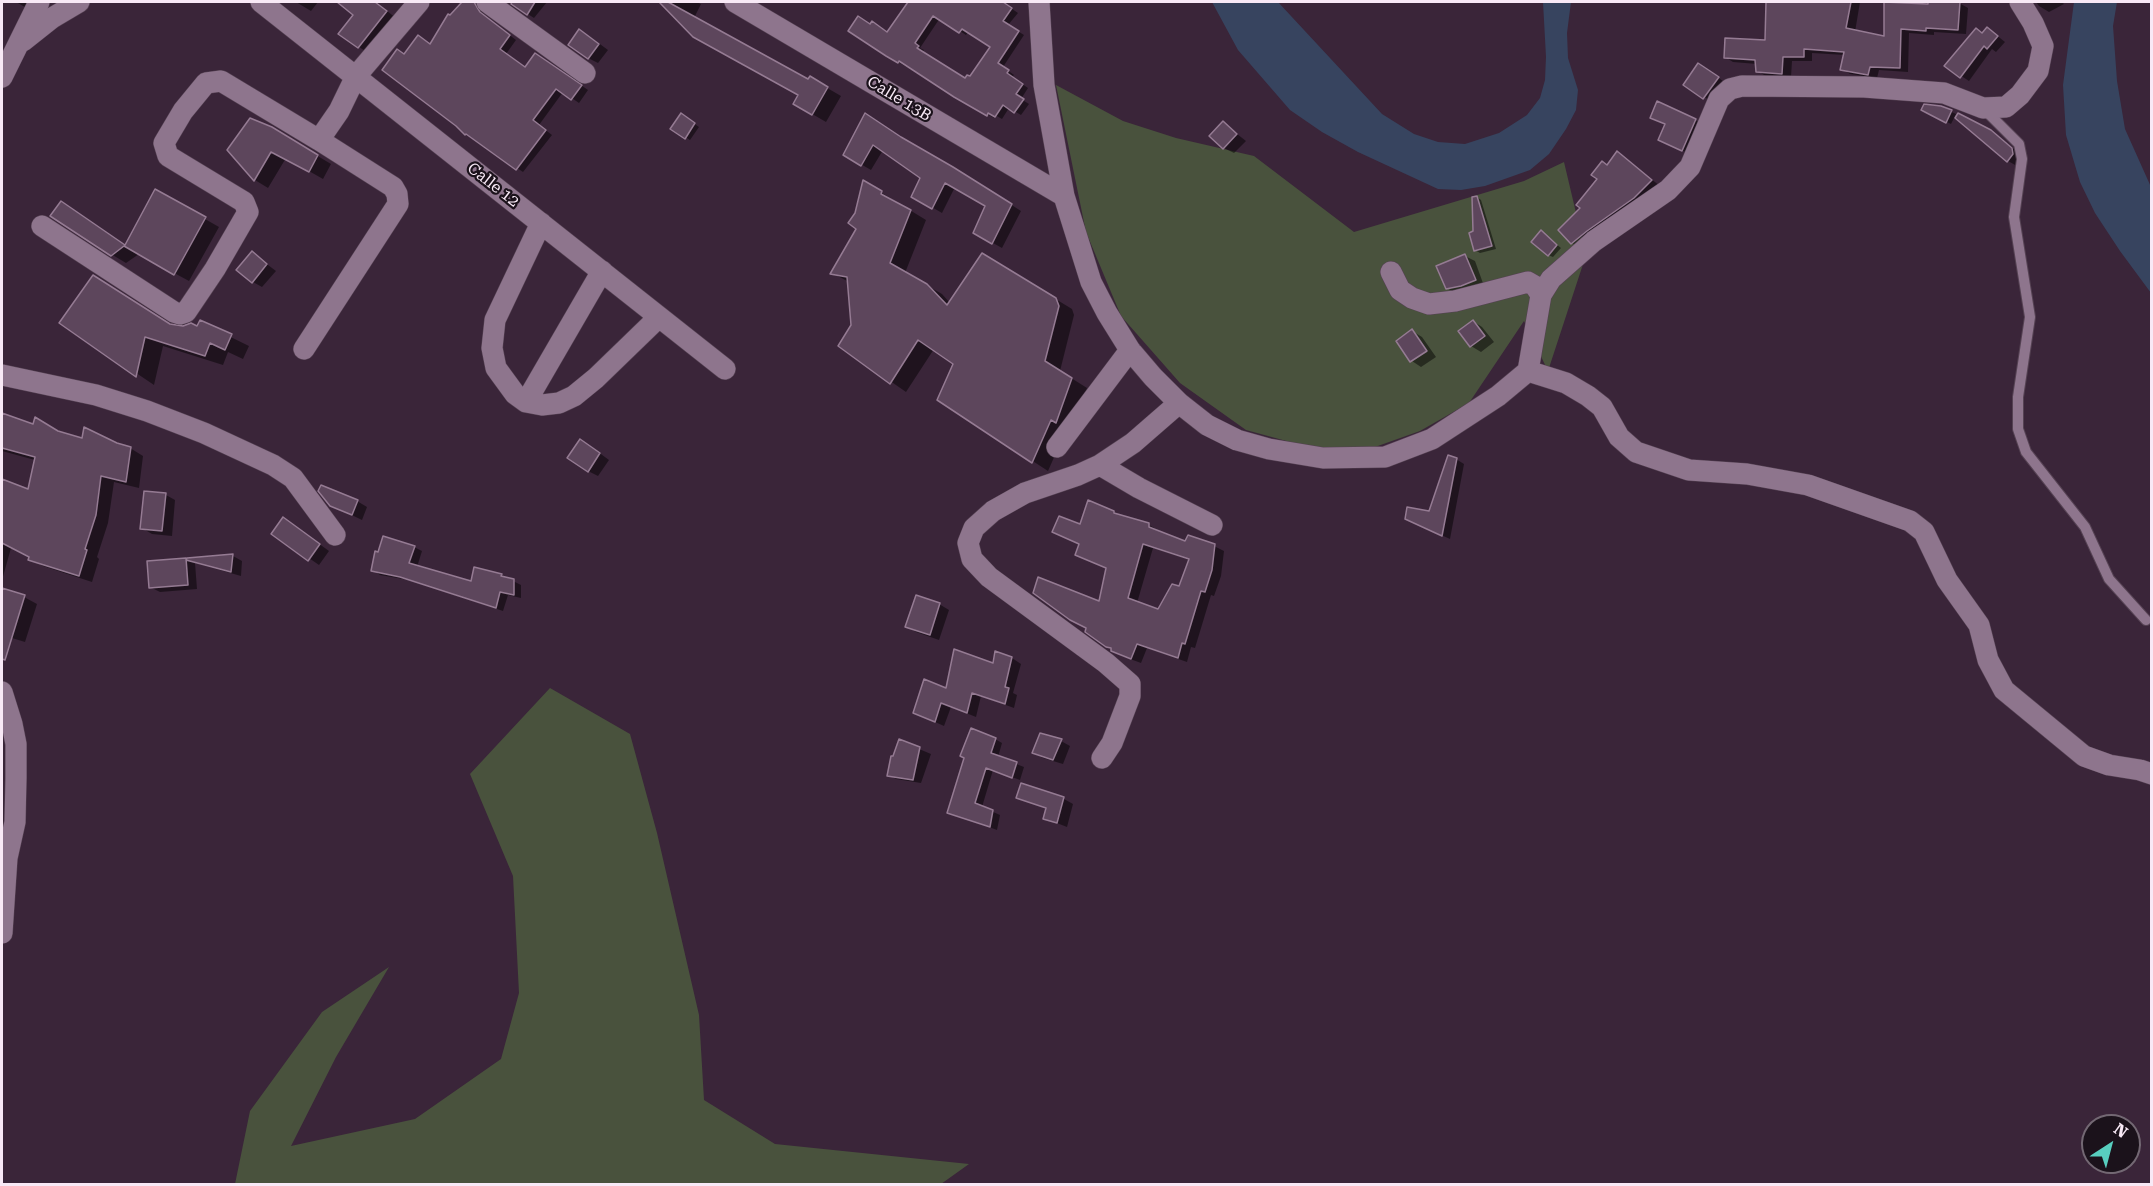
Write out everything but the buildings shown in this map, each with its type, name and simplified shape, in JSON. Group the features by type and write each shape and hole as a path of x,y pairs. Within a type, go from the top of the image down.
{"street":[{"path":"2,77 39,2"},
{"path":"15,47 52,18 79,2"},
{"name":"Calle 12","path":"261,2 725,369"},
{"path":"319,140 339,111 356,76 419,2"},
{"path":"487,2 585,73"},
{"name":"Calle 13B","path":"735,2 1064,196"},
{"path":"1039,2 1044,85 1064,196 1091,282 1130,350 1179,403 1207,425 1237,440 1269,449 1323,458 1385,457 1432,439 1498,396 1528,371 1541,295 1551,279 1594,241 1668,190 1690,166 1719,99 1730,89 1742,86 1863,87 1944,93 1983,108 2006,107 2020,95 2038,72 2043,46 2020,2"},
{"path":"42,226 174,312 180,314 186,312 248,212 244,202 168,156 164,143 183,111 206,83 221,81 393,187 397,194 398,204 304,349"},
{"path":"541,222 495,320 492,348 496,368 515,394 526,402 542,405 559,403 574,396 596,378 660,316"},
{"path":"526,402 602,271"},
{"path":"1391,272 1400,290 1412,298 1429,304 1455,301 1528,282 1535,286 1541,295"},
{"path":"1057,447 1130,350"},
{"path":"1528,371 1566,383 1588,396 1602,407 1619,436 1636,452 1689,470 1746,474 1808,485 1910,521 1924,532 1947,580 1979,625 1988,660 2004,690 2084,756 2109,765 2151,774"},
{"path":"2,375 96,395 137,408 204,433 257,457 293,478 335,536"},
{"path":"1102,758 1112,743 1130,696 1130,684 1106,663 989,578 972,558 968,543 974,528 993,510 1025,493 1100,465 1133,443 1179,403"},
{"path":"1100,465 1139,488 1212,525"},
{"path":"2,692 16,744 15,822 7,858 2,933"},
{"path":"2,762 16,778"}],"lane":[{"path":"1983,108 2019,144 2022,159 2014,217 2030,317 2018,396 2018,429 2026,452 2085,527 2109,579 2146,620"}],"green space":[{"path":"1056,85 1123,121 1176,138 1254,156 1354,232 1524,181 1564,162 1586,255 1548,371 1524,321 1469,403 1420,431 1375,447 1312,448 1246,430 1180,383 1121,316 1086,232"},
{"path":"550,688 630,734 657,833 699,1015 704,1100 775,1144 969,1164 941,1184 235,1184 250,1111 322,1012 389,967 336,1057 291,1146 415,1119 501,1059 519,993 513,876 470,774"}],"water":[{"path":"1212,2 1278,2 1382,114 1414,134 1438,142 1465,144 1499,133 1527,115 1540,98 1545,80 1546,57 1543,2 1571,2 1567,33 1568,58 1578,90 1576,110 1549,154 1530,170 1485,186 1461,190 1438,189 1358,152 1322,132 1290,110 1238,50"},
{"path":"2074,2 2117,2 2113,26 2117,81 2125,129 2151,187 2151,293 2095,213 2080,182 2066,135 2063,85"}]}
